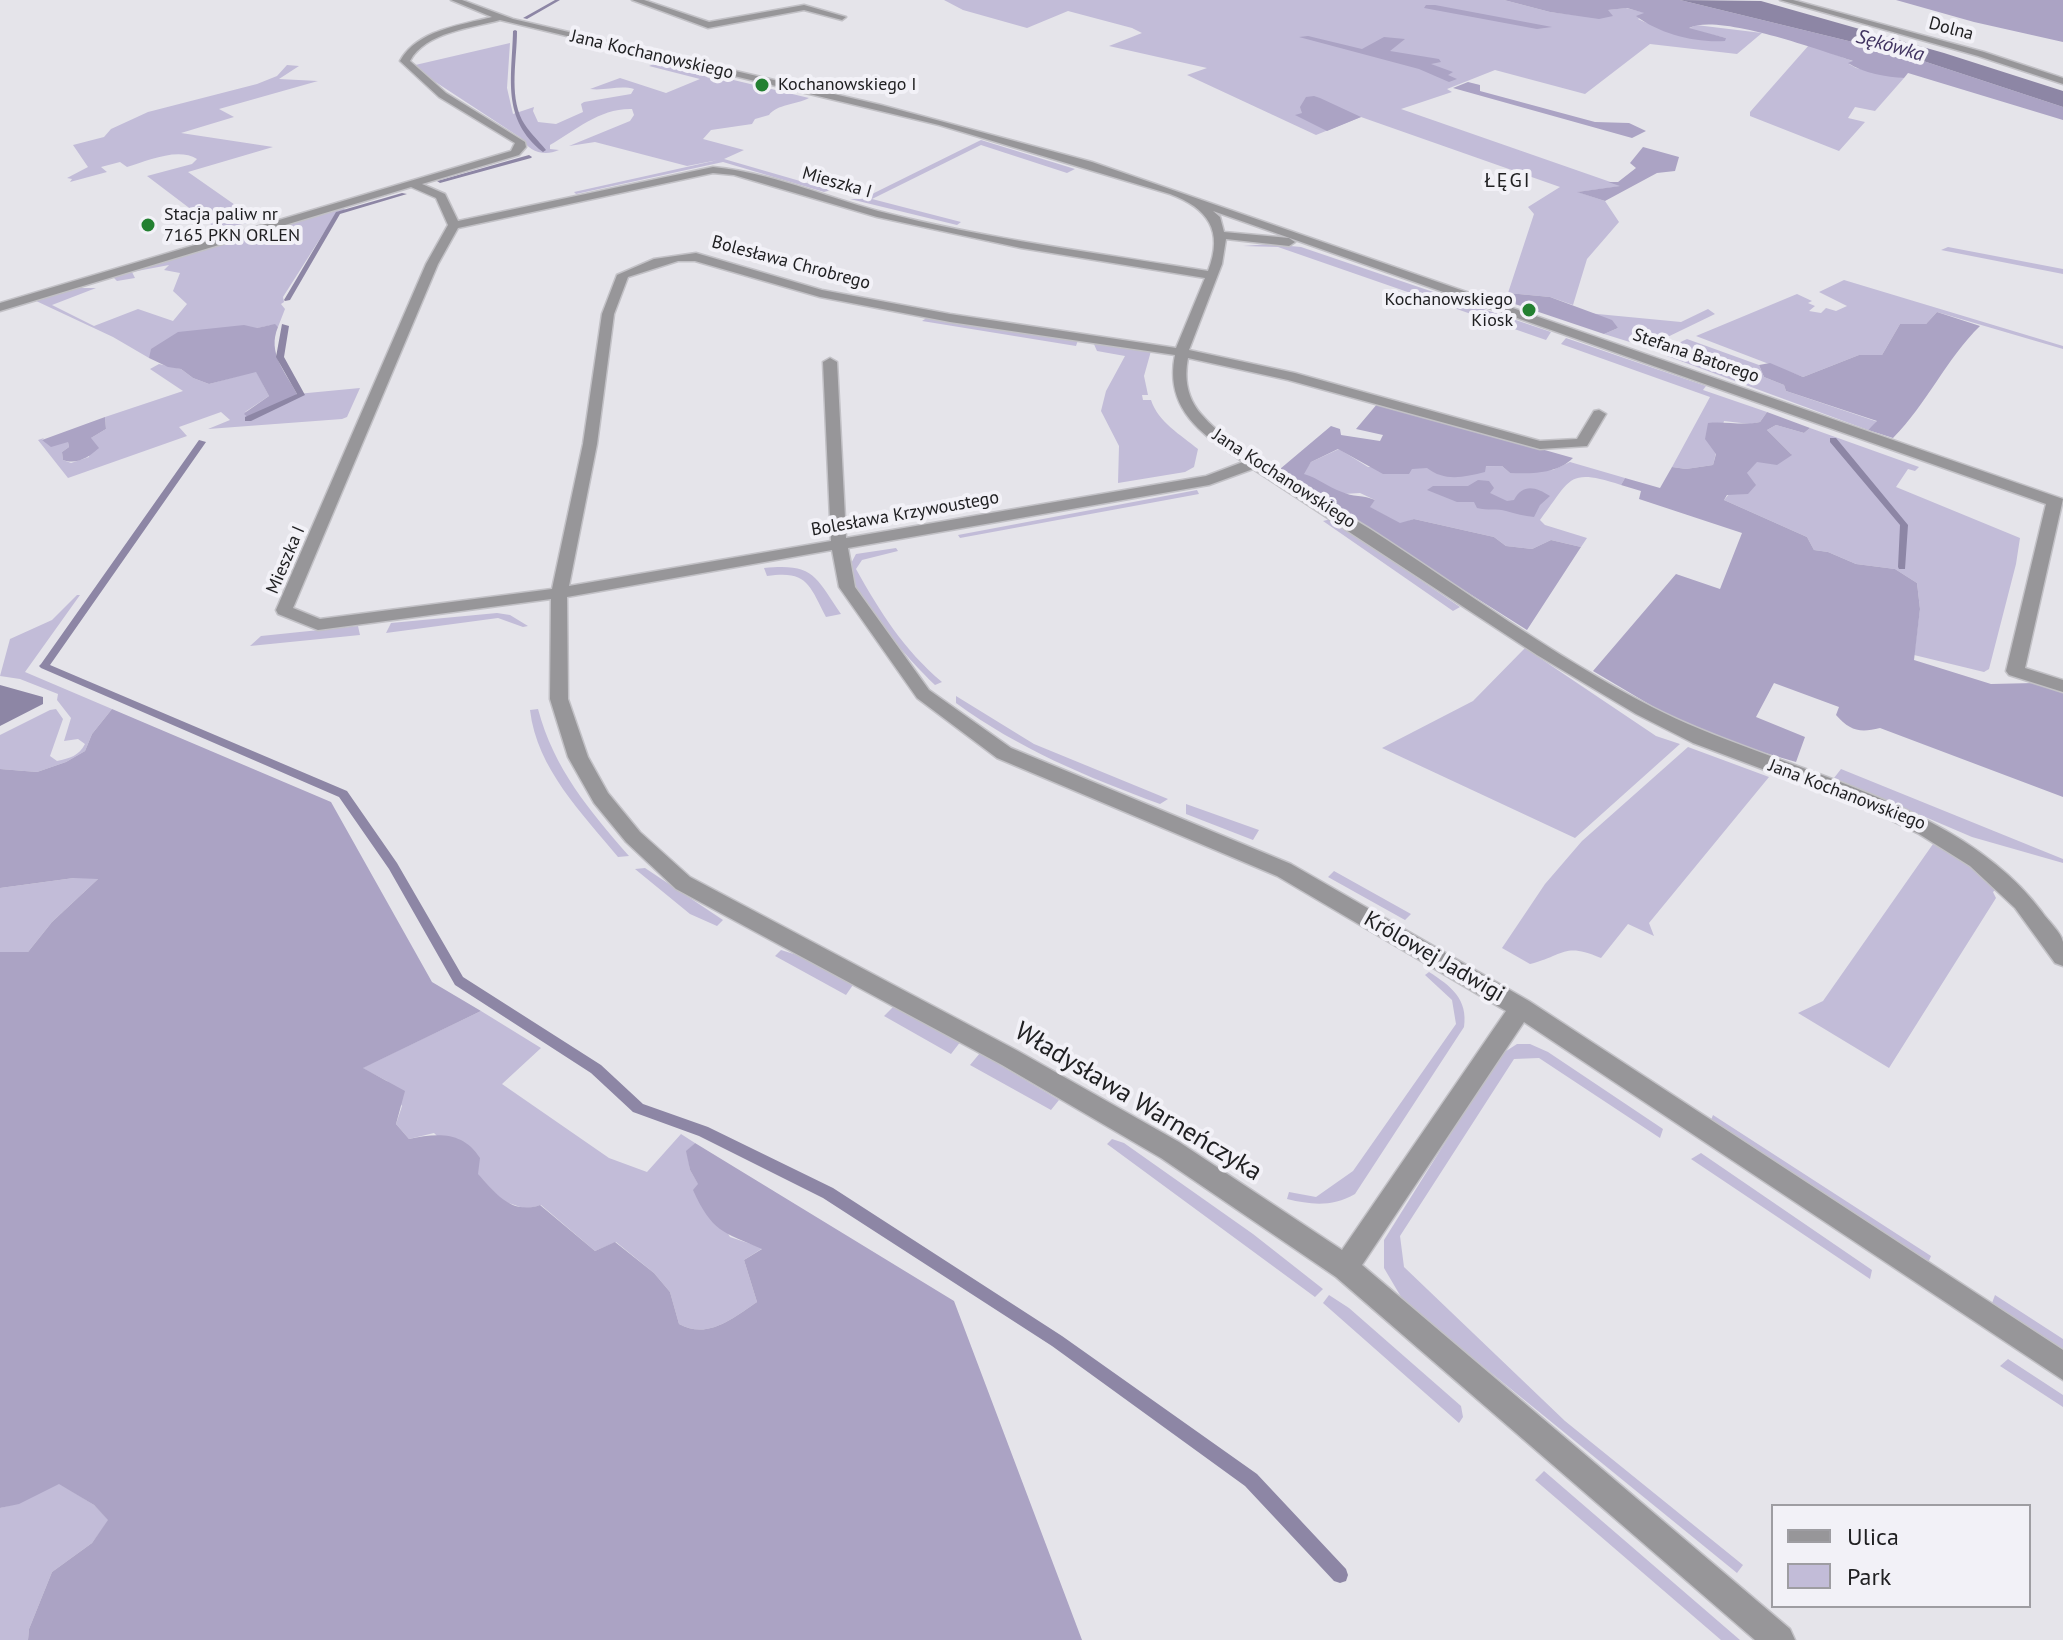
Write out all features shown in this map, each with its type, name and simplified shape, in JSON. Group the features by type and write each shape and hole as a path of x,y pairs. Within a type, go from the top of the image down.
{"street":[{"name":"Jana Kochanowskiego","path":"455,0 499,18 955,126 1067,156 1197,201 1217,219 1221,250 1179,352 1181,396 1204,426 1255,463 1562,663 1648,714 1709,743 1865,799 1935,830 1990,870 2029,906 2063,957"},
{"path":"636,0 708,25 804,7 842,17"},
{"name":"Dolna","path":"1784,0 1981,54 2063,81"},
{"path":"0,307 515,153 521,147 520,142 438,90 411,70 405,61 407,52 429,38 499,18"},
{"name":"Mieszka I","path":"559,593 318,625 284,610 432,264 454,225 713,170 735,172 908,220 1021,244 1212,275"},
{"path":"410,183 441,196 454,225"},
{"name":"Stefana Batorego","path":"1197,201 2058,502"},
{"path":"1220,230 1248,217"},
{"name":"Stefana Batorego","path":"1220,230 1317,245"},
{"name":"Bolesława Chrobrego","path":"559,593 590,444 608,314 623,275 685,256 842,297 950,318 1179,352 1305,380 1540,445 1582,443 1599,414"},
{"name":"Królowej Jadwigi","path":"830,362 838,546 847,587 923,694 1004,753 1284,870 1521,1008 2063,1366"},
{"name":"Bolesława Krzywoustego","path":"559,593 1209,480 1255,463"},
{"path":"2058,502 2015,671 2063,686"},
{"name":"Władysława Warneńczyka","path":"559,593 559,699 578,757 601,798 633,837 683,883 1010,1058 1143,1134 1345,1268 1779,1640"},
{"path":"1345,1268 1521,1008"}],"green space":[{"path":"944,0 1504,0 1550,12 1583,16 1612,16 1607,10 1626,8 1646,13 1638,19 1691,37 1726,38 1688,29 1696,25 1762,33 1737,54 1650,44 1585,94 1495,70 1447,89 1452,92 1401,109 1622,186 1578,192 1605,201 1619,222 1587,259 1573,305 1550,297 1508,293 1534,214 1528,207 1560,187 1361,117 1316,135 1187,75 1207,68 1109,46 1142,33 1132,28 1068,11 1027,28 963,10"},
{"path":"510,43 507,88 513,114 534,107 538,122 556,124 583,112 581,104 584,102 631,94 634,89 590,89 620,78 666,93 700,79 649,66 658,62 809,98 772,111 755,119 752,124 711,130 703,139 744,150 724,159 831,190 824,192 723,162 576,194 574,192 718,160 687,166 595,142 569,146 630,121 634,115 632,109 609,112 589,121 550,145 550,149 559,150 537,152 521,138 411,66"},
{"path":"1809,45 1855,62 1849,64 1856,68 1904,78 1875,111 1855,107 1848,118 1865,122 1839,151 1750,116 1750,112"},
{"path":"287,65 299,66 279,79 318,81 219,109 234,117 181,133 273,147 188,172 258,221 232,226 221,232 147,176 192,164 197,159 181,154 162,156 127,167 120,162 101,167 107,172 70,182 72,179 67,178 88,167 73,145 104,137 111,129 148,112 257,84 277,76"},
{"path":"981,140 1075,169 1067,173 981,145 872,199 961,222 957,225 850,199 862,199"},
{"path":"342,206 345,210 337,212 283,297 281,304 285,309 278,327 199,332 173,342 149,358 113,337 34,300 75,288 96,288 52,305 94,326 138,309 173,321 187,304 173,291 180,273 164,270 169,265 132,272 135,278 117,281 114,278 123,273"},
{"path":"1269,244 1301,247 1551,332 1546,340 1278,247 1243,246"},
{"path":"1948,247 2063,269 2063,274 1941,250"},
{"path":"1844,280 2063,346 2063,349 1937,312 1926,324 1900,324 1882,355 1859,355 1803,377 1696,336 1797,294 1812,301 1808,303 1815,306 1809,311 1821,313 1826,308 1836,311 1847,306 1819,292"},
{"path":"1708,309 1715,314 1655,343 1645,339 1633,343 1604,334 1618,328 1587,313 1681,322"},
{"path":"928,317 1078,340 1076,346 922,321"},
{"path":"1566,338 1706,386 1703,390 1767,412 1760,422 1724,421 1713,465 1686,469 1672,467 1710,397 1561,344"},
{"path":"1687,339 1759,365 1764,377 1784,385 1786,391 1878,422 1868,430 1667,356 1675,351 1668,348"},
{"path":"1093,342 1151,351 1144,376 1148,395 1142,395 1143,400 1151,400 1164,421 1198,449 1194,467 1185,472 1118,483 1119,446 1101,411 1106,391 1125,356 1097,351"},
{"path":"159,364 181,369 209,384 256,371 269,396 245,412 288,403 297,394 360,388 347,417 342,419 208,429 230,420 221,412 179,427 187,436 68,478 38,440 68,442 69,447 62,452 63,460 71,463 89,457 91,438 106,429 105,417 183,391 150,369"},
{"path":"1776,425 1804,433 1810,428 1919,467 1915,471 1908,469 1896,487 2020,538 1989,669 1984,672 1914,655 1920,609 1917,583 1895,569 1856,564 1828,552 1814,550 1807,537 1724,500 1757,461 1791,454 1767,430"},
{"path":"1339,449 1368,467 1502,466 1510,473 1553,470 1570,462 1625,478 1621,485 1590,477 1572,480 1540,520 1545,525 1587,538 1581,547 1551,540 1532,549 1506,546 1494,537 1414,519 1400,524 1369,507 1375,500 1360,493 1343,494 1303,474 1311,462"},
{"path":"1197,490 1199,494 960,538 958,535"},
{"path":"1331,519 1460,607 1453,611 1323,521"},
{"path":"896,548 898,551 862,560 856,569 894,630 942,682 935,685 874,615 848,569 856,554"},
{"path":"764,568 793,568 812,575 841,614 826,617 805,582 791,575 767,576"},
{"path":"80,595 25,672 112,709 92,734 85,751 66,762 37,772 0,769 0,735 50,710 56,709 63,719 50,756 57,761 70,757 85,744 78,739 64,741 71,718 57,700 58,694 20,679 0,676 10,639 52,620"},
{"path":"497,613 510,615 528,626 498,618 386,633 391,623"},
{"path":"358,626 360,635 250,646 261,636"},
{"path":"1525,648 1656,736 1680,744 1575,838 1382,748 1473,701"},
{"path":"956,696 1034,744 1168,799 1160,804 1054,761 980,719 956,703"},
{"path":"538,709 553,751 574,788 629,856 618,857 576,807 551,771 534,731 530,710"},
{"path":"1688,747 1769,777 1649,923 1654,936 1628,924 1601,958 1572,950 1530,964 1502,948 1545,884 1582,841"},
{"path":"1841,769 2063,859 2063,863 1972,837 1834,778"},
{"path":"1186,804 1259,830 1253,840 1186,814"},
{"path":"1933,844 1970,866 1995,890 1996,898 1889,1068 1798,1013 1823,1001"},
{"path":"645,868 723,920 717,926 690,914 635,869"},
{"path":"1334,871 1411,914 1405,920 1328,877"},
{"path":"74,878 99,878 52,922 28,952 0,952 0,888"},
{"path":"781,950 813,960 855,982 846,995 775,956"},
{"path":"1429,972 1456,994 1465,1017 1464,1027 1355,1194 1322,1204 1287,1199 1289,1192 1316,1197 1353,1171 1456,1024 1452,1000 1425,975"},
{"path":"895,1005 961,1041 951,1054 884,1016"},
{"path":"481,1011 541,1048 502,1084 609,1158 647,1172 681,1134 695,1143 687,1151 690,1170 730,1237 763,1248 744,1260 757,1302 710,1328 700,1330 679,1324 670,1292 654,1273 616,1242 595,1251 541,1205 526,1209 503,1201 434,1133 409,1139 396,1124 402,1106 387,1081 362,1068"},
{"path":"1517,1044 1530,1044 1548,1052 1663,1129 1660,1138 1539,1058 1514,1059 1400,1236 1404,1267 1565,1421 1743,1565 1737,1573 1404,1302 1384,1268 1384,1240 1500,1055"},
{"path":"980,1053 1059,1100 1051,1110 970,1065"},
{"path":"1713,1115 1931,1256 1928,1263 1711,1120"},
{"path":"1112,1139 1124,1143 1253,1234 1323,1289 1315,1297 1107,1144"},
{"path":"1701,1153 1872,1270 1870,1279 1691,1159"},
{"path":"1329,1295 1349,1308 1461,1406 1463,1417 1459,1423 1323,1303"},
{"path":"1995,1295 2063,1339 2063,1349 1992,1303"},
{"path":"2008,1359 2063,1395 2063,1407 2000,1366"},
{"path":"1544,1471 1740,1640 1721,1640 1535,1480"},
{"path":"59,1483 94,1505 109,1520 92,1543 52,1572 29,1629 28,1640 0,1640 0,1508 19,1503"}],"shaded area":[{"path":"1504,0 1680,0 1902,54 2063,107 2063,120 1908,73 1904,78 1868,72 1848,63 1853,61 1745,29 1722,25 1689,28 1726,38 1725,41 1702,40 1656,28 1636,16 1644,13 1627,8 1608,10 1613,16 1599,19 1550,12"},
{"path":"1896,0 2063,0 2063,42 1974,22"},
{"path":"1426,5 1552,27 1537,29 1424,8"},
{"path":"1308,36 1362,49 1384,37 1405,39 1390,51 1439,59 1441,62 1431,64 1453,72 1448,75 1457,79 1449,82 1419,69 1299,37"},
{"path":"1468,82 1480,85 1480,91 1595,122 1629,123 1646,131 1632,138 1453,88"},
{"path":"1314,96 1361,117 1327,131 1295,115 1302,113 1300,107 1306,97"},
{"path":"1643,147 1679,157 1675,171 1657,173 1605,201 1577,192 1620,186 1608,182 1618,182 1636,168 1630,163"},
{"path":"1508,293 1550,297 1612,320 1618,328 1604,334 1506,301"},
{"path":"1937,312 1980,326 1893,438 1868,430 1877,421 1786,391 1784,385 1764,377 1759,365 1770,363 1803,377 1859,355 1882,355 1900,324 1926,324"},
{"path":"275,324 278,327 276,354 297,394 288,403 249,418 244,414 269,396 256,372 209,384 181,369 149,358 151,349 178,332 244,325 257,328"},
{"path":"1378,403 1573,458 1543,472 1510,473 1502,466 1486,466 1485,472 1455,477 1427,468 1412,469 1409,474 1383,474 1338,449 1311,462 1304,474 1346,494 1375,500 1370,507 1400,523 1414,519 1494,537 1506,546 1532,549 1551,540 1581,547 1527,630 1370,531 1280,469 1331,426 1340,429 1341,435 1380,441 1383,435 1356,429"},
{"path":"1767,412 1810,428 1804,433 1776,425 1767,430 1792,455 1777,465 1757,462 1747,473 1756,485 1748,494 1727,495 1724,500 1807,537 1814,550 1828,552 1856,564 1895,569 1917,583 1920,609 1914,660 1991,684 2034,683 2063,692 2063,797 1880,728 1861,730 1851,727 1836,715 1839,707 1774,683 1756,717 1805,737 1796,762 1741,746 1669,716 1593,671 1676,574 1720,589 1742,533 1639,499 1641,491 1621,485 1625,478 1660,488 1672,467 1686,469 1713,465 1716,454 1705,439 1708,423 1760,422"},
{"path":"105,417 106,429 91,438 99,448 82,459 73,462 63,460 62,452 69,447 68,442 51,447 42,440"},
{"path":"1478,480 1489,481 1494,488 1490,493 1507,501 1514,500 1521,491 1530,488 1550,496 1540,505 1534,517 1477,508 1474,502 1457,502 1427,490 1433,486 1468,486"},
{"path":"112,709 331,802 432,982 481,1011 363,1068 405,1091 396,1124 409,1139 439,1135 466,1143 480,1158 478,1174 505,1201 521,1207 540,1205 595,1251 615,1242 654,1273 670,1292 679,1324 690,1328 700,1330 720,1325 757,1302 744,1260 762,1249 728,1234 706,1215 693,1190 698,1184 690,1170 686,1151 695,1143 954,1301 1082,1640 28,1640 29,1629 52,1572 92,1543 108,1520 94,1505 59,1484 19,1504 0,1508 0,952 28,952 52,922 98,879 74,878 0,888 0,769 37,772 66,762 85,751 92,734"}],"water":[{"name":"Sękówka","path":"1680,0 1761,1 1944,53 2063,91 2063,107 1902,54"},
{"path":"0,685 43,697 43,704 0,726"}],"waterway":[{"path":"525,18 558,0"},
{"path":"515,31 512,81 515,107 529,134 543,150"},
{"path":"440,181 529,157"},
{"path":"287,300 338,213 404,194"},
{"path":"248,419 301,395 280,357 285,326"},
{"path":"1833,440 1904,525 1902,567"},
{"path":"202,442 44,666 343,794 393,866 459,981 596,1069 638,1108 703,1131 828,1193 1057,1341 1251,1480 1340,1575"}],"place":[{"name":"Kochanowskiego I","path":"762,85"},
{"name":"Stacja paliw nr 7165 PKN ORLEN","path":"148,225"},
{"name":"Kochanowskiego Kiosk","path":"1529,310"}],"district":[{"name":"ŁĘGI","path":"1508,181"}]}
